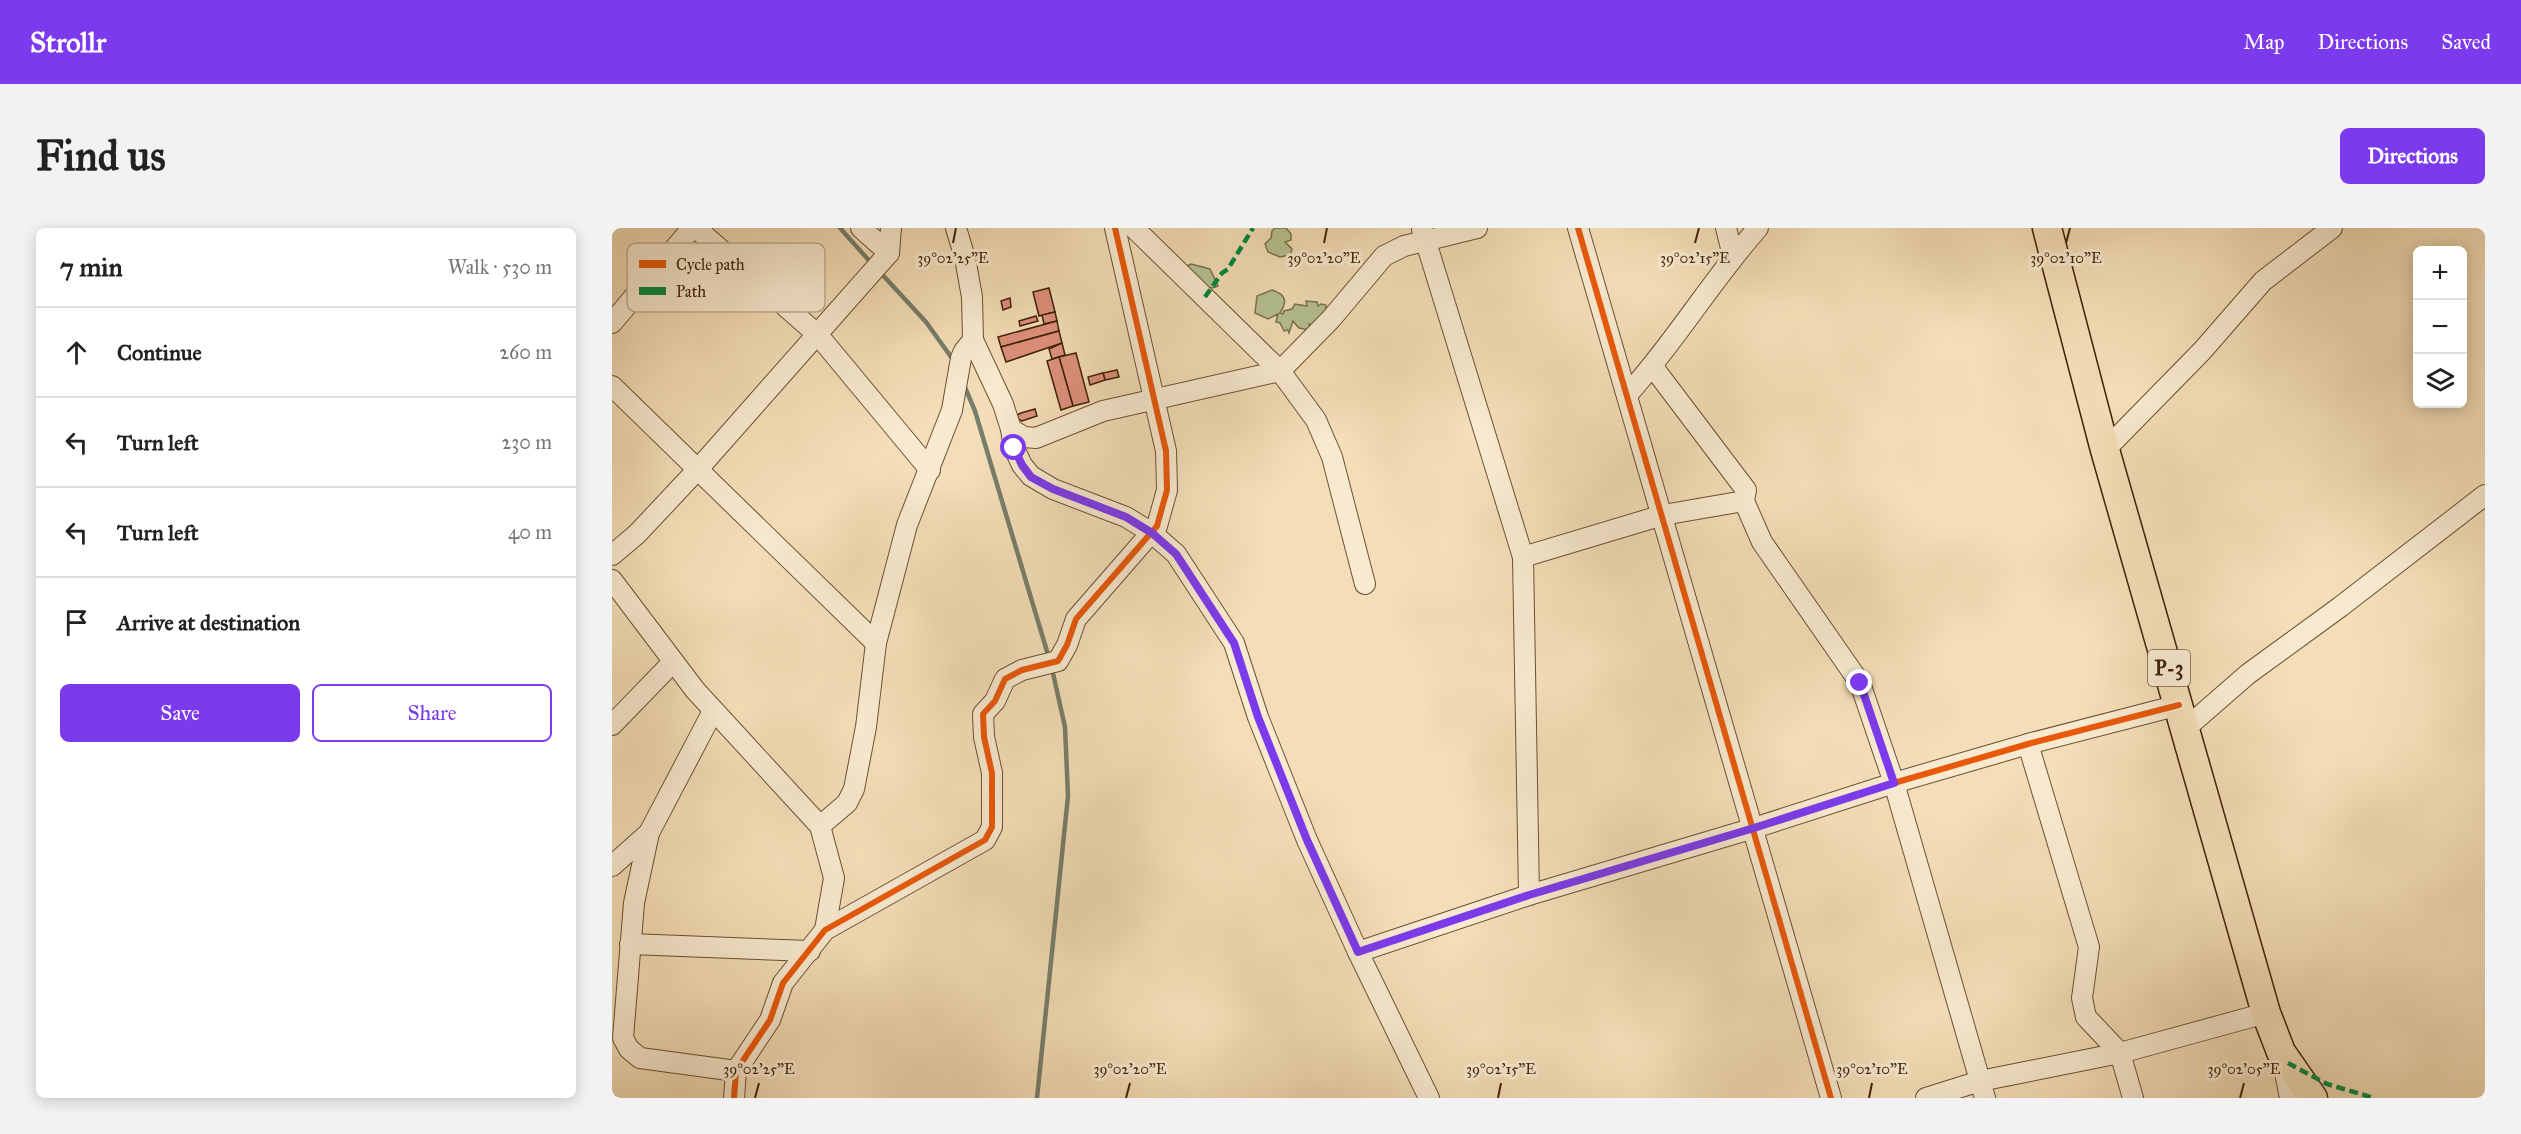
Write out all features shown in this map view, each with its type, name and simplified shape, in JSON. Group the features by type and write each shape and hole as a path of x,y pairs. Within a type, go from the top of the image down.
{"highway":[{"name":"P-3","path":"2047,228 2105,450 2266,1012 2281,1052 2313,1098"}],"street":[{"path":"681,243 694,228 711,243"},
{"path":"861,228 889,254"},
{"path":"612,555 637,534 699,468 889,254 891,228"},
{"path":"956,228 965,258 972,297 973,340 1002,404 1011,429 1014,448 1022,465 1031,477 1053,489 1126,517 1152,533 1176,554 1234,643 1258,717 1295,809 1358,952 1430,1098"},
{"path":"734,1098 736,1071 770,1020 783,983 825,930 985,840 992,827 992,773 984,737 983,714 995,701 1005,679 1022,670 1058,661 1067,645 1076,618 1157,526 1167,490 1166,451 1115,228"},
{"path":"1134,228 1280,370 1316,420 1332,457 1365,584"},
{"path":"1011,429 1024,437 1036,438 1103,411 1280,370 1330,319 1384,256 1424,234 1477,228"},
{"path":"1578,228 1831,1098"},
{"path":"1726,228 1733,256"},
{"path":"1628,394 1653,367 1733,256 1758,228"},
{"path":"2105,450 2202,351 2263,281 2332,228"},
{"path":"1424,234 1523,557 1529,895"},
{"path":"612,323 627,306"},
{"path":"791,312 818,335 930,470"},
{"path":"820,825 847,803 854,789 866,727 876,643 907,525 952,410 961,358 973,340"},
{"path":"1653,367 1710,445 1739,478 1746,490 1744,501 1762,542 1860,683 1894,783 1982,1089"},
{"path":"612,386 699,468 876,643"},
{"path":"1358,952 1529,895 2028,744 2182,717 2248,674 2356,595 2485,495"},
{"path":"1523,557 1663,515 1744,501"},
{"path":"612,580 713,711 820,825 834,878 825,930"},
{"path":"613,720 673,662"},
{"path":"713,711 649,833 639,872 630,944 623,1038 628,1049 640,1058 736,1071"},
{"path":"2028,744 2089,947 2082,998 2086,1017 2120,1053 2133,1098"},
{"path":"612,866 649,833"},
{"path":"630,944 810,951"},
{"path":"1926,1098 1982,1089 2266,1012"},
{"path":"2281,1052 2290,1098"}],"green space":[{"path":"1275,228 1286,228 1291,234 1291,240 1285,242 1292,249 1290,255 1280,257 1268,252 1265,244 1271,238"},
{"path":"1191,264 1210,269 1218,286 1208,288 1199,283 1185,267"},
{"path":"1272,290 1281,294 1284,299 1280,313 1283,314 1284,311 1292,309 1295,304 1307,306 1306,301 1317,302 1318,306 1326,305 1326,309 1313,326 1309,324 1308,330 1299,328 1293,321 1289,333 1288,330 1284,331 1280,323 1276,322 1278,314 1268,319 1255,313 1257,296"}],"building":[{"path":"1049,288 1055,312 1039,316 1033,292"},
{"path":"1010,298 1011,307 1003,310 1001,301"},
{"path":"1055,312 1057,321 1044,324 1042,315"},
{"path":"1036,316 1038,321 1020,326 1019,321"},
{"path":"1057,321 1059,331 1001,347 998,337"},
{"path":"1059,331 1062,343 1006,362 1001,347"},
{"path":"1062,343 1065,355 1052,359 1049,349"},
{"path":"1076,353 1089,402 1073,406 1059,357"},
{"path":"1059,357 1073,406 1061,410 1047,361"},
{"path":"1117,370 1119,377 1105,380 1103,373"},
{"path":"1103,373 1105,380 1090,385 1088,377"},
{"path":"1035,409 1037,416 1022,421 1018,419 1017,415"}],"waterway":[{"path":"840,228 873,265"},
{"path":"879,271 926,322 954,361"},
{"path":"964,385 975,411 1049,658"},
{"path":"1037,1098 1068,796 1065,727 1052,669"}],"marked path":[{"path":"1205,297 1222,273 1228,269 1253,228"},
{"path":"2288,1063 2327,1084 2374,1098"}],"cycle path":[{"path":"734,1098 736,1071 770,1020 783,983 825,930 985,840 992,827 992,773 984,737 983,714 995,701 1005,679 1022,670 1058,661 1067,645 1076,619 1157,526 1167,490 1166,451 1115,228"},
{"path":"1578,228 1831,1098"},
{"path":"1358,952 1529,895 1754,828 1894,783 2028,744 2179,705"}],"route":[{"path":"1014,448 1031,477 1053,489 1092,502 1126,517 1152,533 1176,554 1234,643 1258,717 1307,840 1358,952 1529,895 1754,828 1894,783 1860,683"}]}
